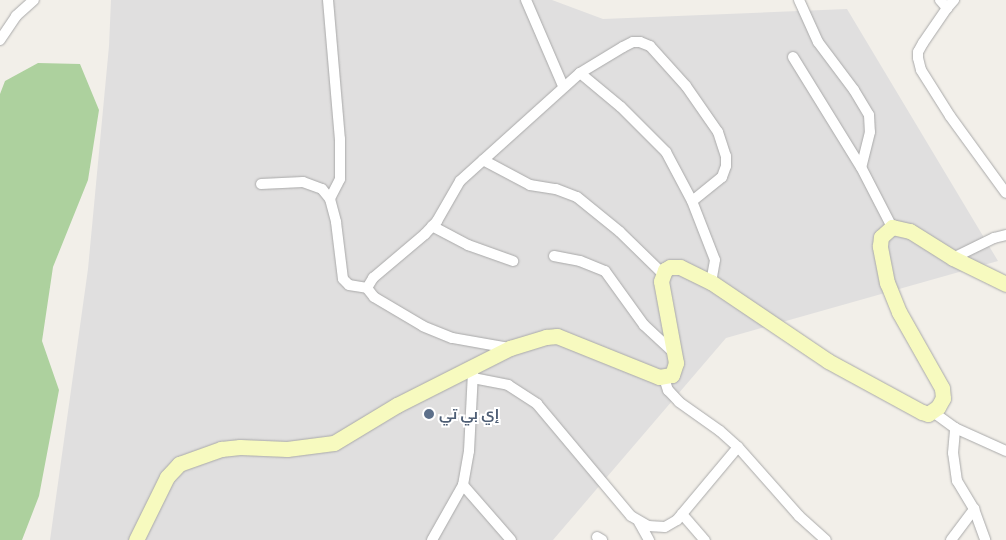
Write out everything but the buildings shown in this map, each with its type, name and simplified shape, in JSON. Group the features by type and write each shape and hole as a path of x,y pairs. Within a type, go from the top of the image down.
{"street":[{"path":"0,40 16,16 34,0"},
{"path":"328,0 340,138 340,179 330,199"},
{"path":"526,0 563,86"},
{"path":"798,0 818,42 854,90 869,115 870,132 862,168"},
{"path":"940,0 951,4 920,48 918,58 921,70 950,116 1006,194"},
{"path":"367,288 373,278 432,226 460,181 563,86 580,73 633,42 640,42 650,46 686,86 718,132 726,156 726,166 722,177 692,202"},
{"path":"792,57 854,152 892,228"},
{"path":"580,73 621,107 666,152 692,202 715,260 711,282"},
{"path":"483,160 530,185 556,189 577,197 620,232 663,274"},
{"path":"261,184 303,182 322,189 330,199 336,222 344,279 348,285 367,288 374,296 423,326 452,338 510,348"},
{"path":"432,226 468,245 513,261"},
{"path":"933,412 943,398 942,388 899,312 888,283 880,246 881,237 892,228 910,231 953,258 1006,284"},
{"path":"953,258 994,238 1006,235"},
{"path":"554,256 580,261 605,271 644,324 675,354"},
{"path":"136,540 167,477 179,464 222,449 240,447 286,449 334,443 397,405 473,372 510,348 546,337 557,336 664,378 672,375 674,372 675,354 662,287 663,274 670,267 680,267 711,282 828,361 922,412 933,412 955,428 1006,451"},
{"path":"432,540 463,485 469,451 473,372"},
{"path":"473,372 508,385 537,404 639,522 649,540"},
{"path":"664,378 668,390 679,402 720,431 738,447 799,516 826,540"},
{"path":"955,428 953,453 957,481 974,509 985,540"},
{"path":"639,522 656,528 664,527 682,514 738,447"},
{"path":"463,485 511,540"},
{"path":"951,540 974,509"},
{"path":"682,514 705,540"}],"shaded area":[{"path":"111,0 552,0 603,19 847,9 998,261 726,338 553,540 50,540 88,269 109,46"}],"green space":[{"path":"38,63 80,64 99,110 88,180 53,267 42,341 59,390 39,496 22,540 0,540 0,94 5,81"}],"place":[{"name":"إي بي تي","path":"429,414"}]}
